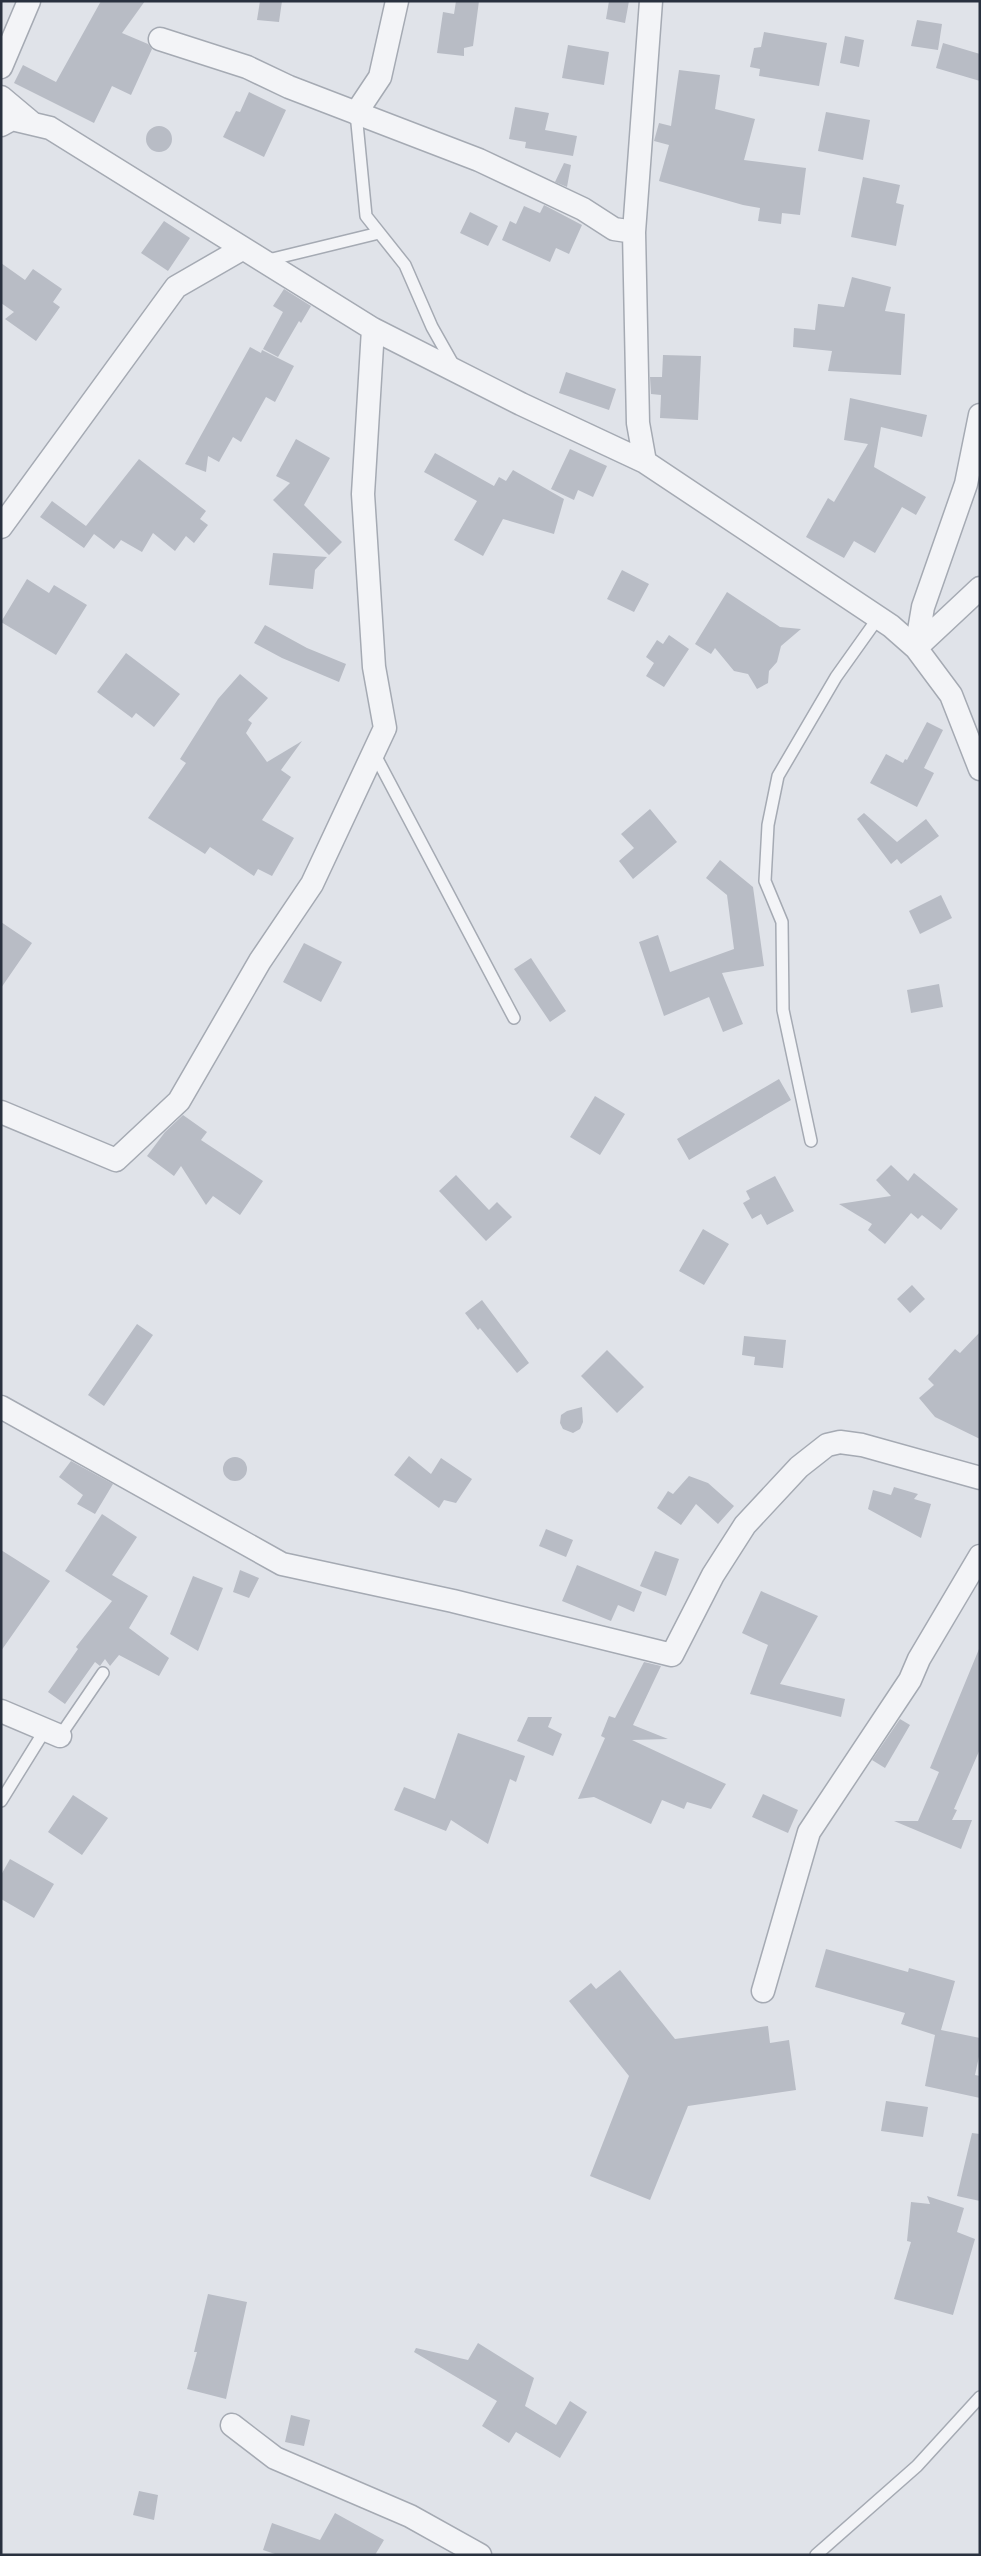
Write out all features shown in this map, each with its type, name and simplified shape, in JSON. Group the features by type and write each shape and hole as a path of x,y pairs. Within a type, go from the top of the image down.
{"street":[{"path":"1,67 29,1"},
{"path":"356,113 380,77 397,1"},
{"path":"645,462 638,423 634,232 652,1"},
{"path":"160,39 246,67 289,87 479,160 583,209 614,229 634,232"},
{"path":"1,97 33,124"},
{"path":"1,125 12,119 50,128 373,329 645,462 884,622 916,648 952,695 980,769"},
{"path":"1,527 176,286 242,249"},
{"path":"1,1112 116,1160 179,1101 260,961 312,884 385,728 374,668 363,494 373,329"},
{"path":"916,648 923,607 966,484 980,415"},
{"path":"916,648 980,588"},
{"path":"884,622 923,607"},
{"path":"1,1407 282,1564 453,1601 672,1655 713,1575 745,1525 799,1467 827,1445 840,1442 862,1445 980,1478"},
{"path":"763,1991 809,1832 910,1680 919,1659 980,1556"},
{"path":"1,1711 52,1733"},
{"path":"232,2425 275,2458 410,2516 480,2555"}],"lane":[{"path":"356,113 366,216 404,265 432,327 458,372"},
{"path":"262,261 379,232"},
{"path":"811,1141 783,1010 782,922 766,881 768,825 778,776 836,676 884,622"},
{"path":"374,753 514,1018"},
{"path":"1,1801 52,1733 103,1673"},
{"path":"816,2555 917,2466 980,2397"}],"building":[{"path":"101,1 145,1 122,33 148,44 152,49 131,95 112,86 94,123 14,83 23,65 56,82"},
{"path":"260,1 282,1 279,22 257,20"},
{"path":"456,1 479,1 473,46 464,48 464,56 437,53 443,12 454,14"},
{"path":"609,1 629,1 625,23 606,19"},
{"path":"917,20 942,24 938,50 911,46"},
{"path":"764,32 827,43 819,86 759,76 760,69 750,67 754,48 761,47"},
{"path":"845,36 864,40 859,67 840,63"},
{"path":"943,43 980,54 980,81 936,68"},
{"path":"568,45 609,52 604,85 562,78"},
{"path":"679,70 720,75 715,109 755,119 744,160 806,168 800,215 782,213 781,224 758,221 760,208 659,181 669,145 654,141 659,123 671,126"},
{"path":"249,92 286,110 264,157 223,137 236,111 240,112"},
{"path":"515,107 549,113 545,130 577,136 573,156 525,148 526,142 509,139"},
{"path":"826,112 870,120 863,160 818,151"},
{"path":"159,126 168,130 172,139 168,148 159,152 150,148 146,139 150,130"},
{"path":"564,163 571,165 567,187 555,182"},
{"path":"863,177 900,185 896,203 904,205 896,246 851,237"},
{"path":"544,205 582,225 569,254 556,248 550,262 502,240 510,221 516,224 524,206 540,213"},
{"path":"470,212 498,226 488,246 460,233"},
{"path":"164,221 190,238 168,271 141,253"},
{"path":"1,263 25,280 33,269 62,289 53,302 60,307 36,341 5,319 14,312 1,303"},
{"path":"852,277 891,287 885,311 905,314 901,375 828,371 832,351 793,347 794,328 815,330 818,304 844,307"},
{"path":"284,289 311,306 301,323 299,321 278,357 263,349 283,312 273,306"},
{"path":"250,347 261,353 262,350 294,366 275,402 266,397 241,442 233,437 219,462 208,456 206,472 185,464"},
{"path":"663,355 701,356 698,420 660,418 661,395 651,394 650,377 662,377"},
{"path":"566,372 616,389 609,410 559,393"},
{"path":"850,398 927,415 922,437 881,427 874,467 926,497 916,515 902,507 875,553 854,541 844,558 806,537 828,498 834,502 868,444 844,440"},
{"path":"296,439 330,458 304,505 342,542 329,555 273,500 290,483 276,476"},
{"path":"570,449 607,466 593,497 578,490 574,500 551,489"},
{"path":"435,453 494,486 499,477 506,481 513,470 564,499 554,534 503,519 483,556 454,540 477,501 424,472"},
{"path":"139,459 206,511 200,519 208,525 194,543 186,536 175,551 153,533 142,552 121,540 114,549 94,534 84,548 40,517 52,501 86,526"},
{"path":"273,553 327,557 315,570 313,589 269,585"},
{"path":"622,570 649,584 634,612 607,599"},
{"path":"27,579 49,593 54,585 87,605 56,655 1,622"},
{"path":"727,592 780,627 801,629 781,646 777,662 769,671 768,683 757,689 748,674 734,671 715,648 711,654 695,644"},
{"path":"265,625 307,648 346,664 339,682 282,658 254,643"},
{"path":"669,635 689,649 664,687 646,676 654,663 646,657 657,640 663,644"},
{"path":"126,653 180,694 154,727 136,713 132,718 97,692"},
{"path":"240,674 268,698 248,720 252,723 246,733 267,762 302,741 281,770 291,777 262,820 294,838 272,876 258,869 254,876 210,847 205,854 148,818 186,763 180,759 218,699"},
{"path":"927,722 943,730 924,768 934,773 917,807 870,783 886,754 903,763 905,759 907,760"},
{"path":"650,809 677,842 633,879 619,861 634,848 621,834"},
{"path":"864,813 897,842 926,819 939,836 901,864 897,859 891,864 857,819"},
{"path":"720,860 753,887 764,966 722,973 743,1024 723,1032 709,997 664,1016 639,942 658,935 670,972 734,949 727,895 706,878"},
{"path":"941,895 952,918 920,934 909,911"},
{"path":"1,922 32,943 1,988"},
{"path":"304,943 342,962 321,1002 283,982"},
{"path":"531,958 566,1011 550,1022 514,969"},
{"path":"939,984 943,1007 911,1013 907,990"},
{"path":"779,1079 791,1100 689,1160 677,1139"},
{"path":"595,1096 625,1114 600,1155 570,1137"},
{"path":"183,1115 207,1132 201,1140 263,1181 240,1215 213,1196 206,1205 181,1166 174,1176 147,1156 165,1132"},
{"path":"891,1165 908,1181 914,1173 958,1209 941,1230 922,1215 918,1219 911,1213 885,1244 868,1230 872,1224 839,1204 891,1196 876,1180"},
{"path":"456,1175 489,1210 497,1202 512,1217 486,1241 439,1191"},
{"path":"775,1176 794,1211 767,1225 761,1214 752,1219 743,1203 750,1199 746,1191"},
{"path":"703,1229 729,1244 704,1285 679,1271"},
{"path":"912,1285 925,1299 910,1313 897,1299"},
{"path":"482,1300 529,1363 517,1373 480,1328 478,1330 465,1313"},
{"path":"137,1324 153,1335 104,1406 88,1395"},
{"path":"980,1332 980,1439 935,1417 919,1398 934,1385 928,1379 955,1349 960,1353"},
{"path":"744,1336 786,1340 783,1368 754,1365 755,1357 742,1355"},
{"path":"607,1350 644,1387 617,1413 581,1376"},
{"path":"582,1407 583,1422 580,1429 573,1433 563,1429 560,1423 561,1415 567,1411"},
{"path":"409,1456 431,1474 441,1458 472,1479 456,1503 444,1500 439,1508 394,1475"},
{"path":"235,1457 244,1460 247,1469 244,1478 235,1481 226,1478 223,1469 226,1460"},
{"path":"71,1461 113,1484 95,1514 77,1504 83,1495 59,1477"},
{"path":"689,1476 708,1483 734,1506 718,1524 696,1504 681,1525 657,1508 668,1491 673,1494"},
{"path":"894,1487 918,1494 914,1499 931,1504 921,1538 868,1509 873,1490 891,1495"},
{"path":"102,1514 137,1537 112,1575 148,1596 129,1628 169,1658 159,1676 119,1655 110,1666 105,1659 100,1666 95,1662 65,1704 48,1692 78,1649 76,1647 112,1601 65,1571"},
{"path":"546,1529 573,1540 566,1557 539,1546"},
{"path":"1,1550 50,1581 1,1651"},
{"path":"655,1551 679,1559 666,1596 640,1586"},
{"path":"577,1565 642,1592 634,1612 618,1605 611,1621 562,1601"},
{"path":"240,1570 259,1578 249,1598 233,1592"},
{"path":"193,1576 223,1588 198,1651 170,1634"},
{"path":"761,1591 818,1616 780,1684 845,1699 841,1717 750,1694 768,1645 742,1633"},
{"path":"979,1649 980,1749 954,1809 957,1810 952,1820 972,1820 961,1849 894,1821 918,1821 939,1772 930,1768"},
{"path":"644,1662 661,1666 633,1725 668,1739 632,1740 726,1784 711,1809 687,1802 684,1809 662,1800 651,1824 594,1797 578,1799 605,1738 601,1736 609,1716 615,1718"},
{"path":"528,1717 552,1717 548,1727 562,1734 553,1756 517,1741"},
{"path":"900,1719 910,1725 885,1768 872,1760"},
{"path":"458,1733 525,1756 516,1782 510,1779 488,1844 451,1820 446,1831 394,1810 404,1787 435,1799"},
{"path":"763,1794 798,1810 788,1833 752,1817"},
{"path":"73,1795 108,1818 82,1855 48,1832"},
{"path":"10,1859 54,1884 34,1918 1,1899 1,1875"},
{"path":"826,1949 908,1972 909,1968 955,1981 941,2030 980,2038 980,2052 975,2075 980,2076 980,2098 925,2086 935,2035 901,2024 905,2013 815,1987"},
{"path":"620,1970 675,2039 768,2026 770,2043 789,2040 796,2090 688,2106 650,2200 590,2176 629,2076 569,2001 591,1983 596,1989"},
{"path":"886,2101 928,2107 923,2137 881,2131"},
{"path":"972,2133 980,2134 980,2201 957,2196"},
{"path":"927,2196 964,2208 957,2232 975,2239 953,2315 894,2299 911,2242 907,2241 911,2202 930,2204"},
{"path":"208,2294 247,2302 226,2399 187,2389 197,2352 194,2352"},
{"path":"478,2343 534,2378 525,2406 556,2425 570,2401 587,2412 560,2458 516,2432 509,2443 482,2426 497,2401 414,2352 416,2348 468,2360"},
{"path":"291,2415 310,2420 304,2446 285,2442"},
{"path":"139,2491 158,2495 154,2520 133,2515"},
{"path":"335,2513 384,2540 375,2555 278,2555 263,2550 272,2523 320,2540"}]}
